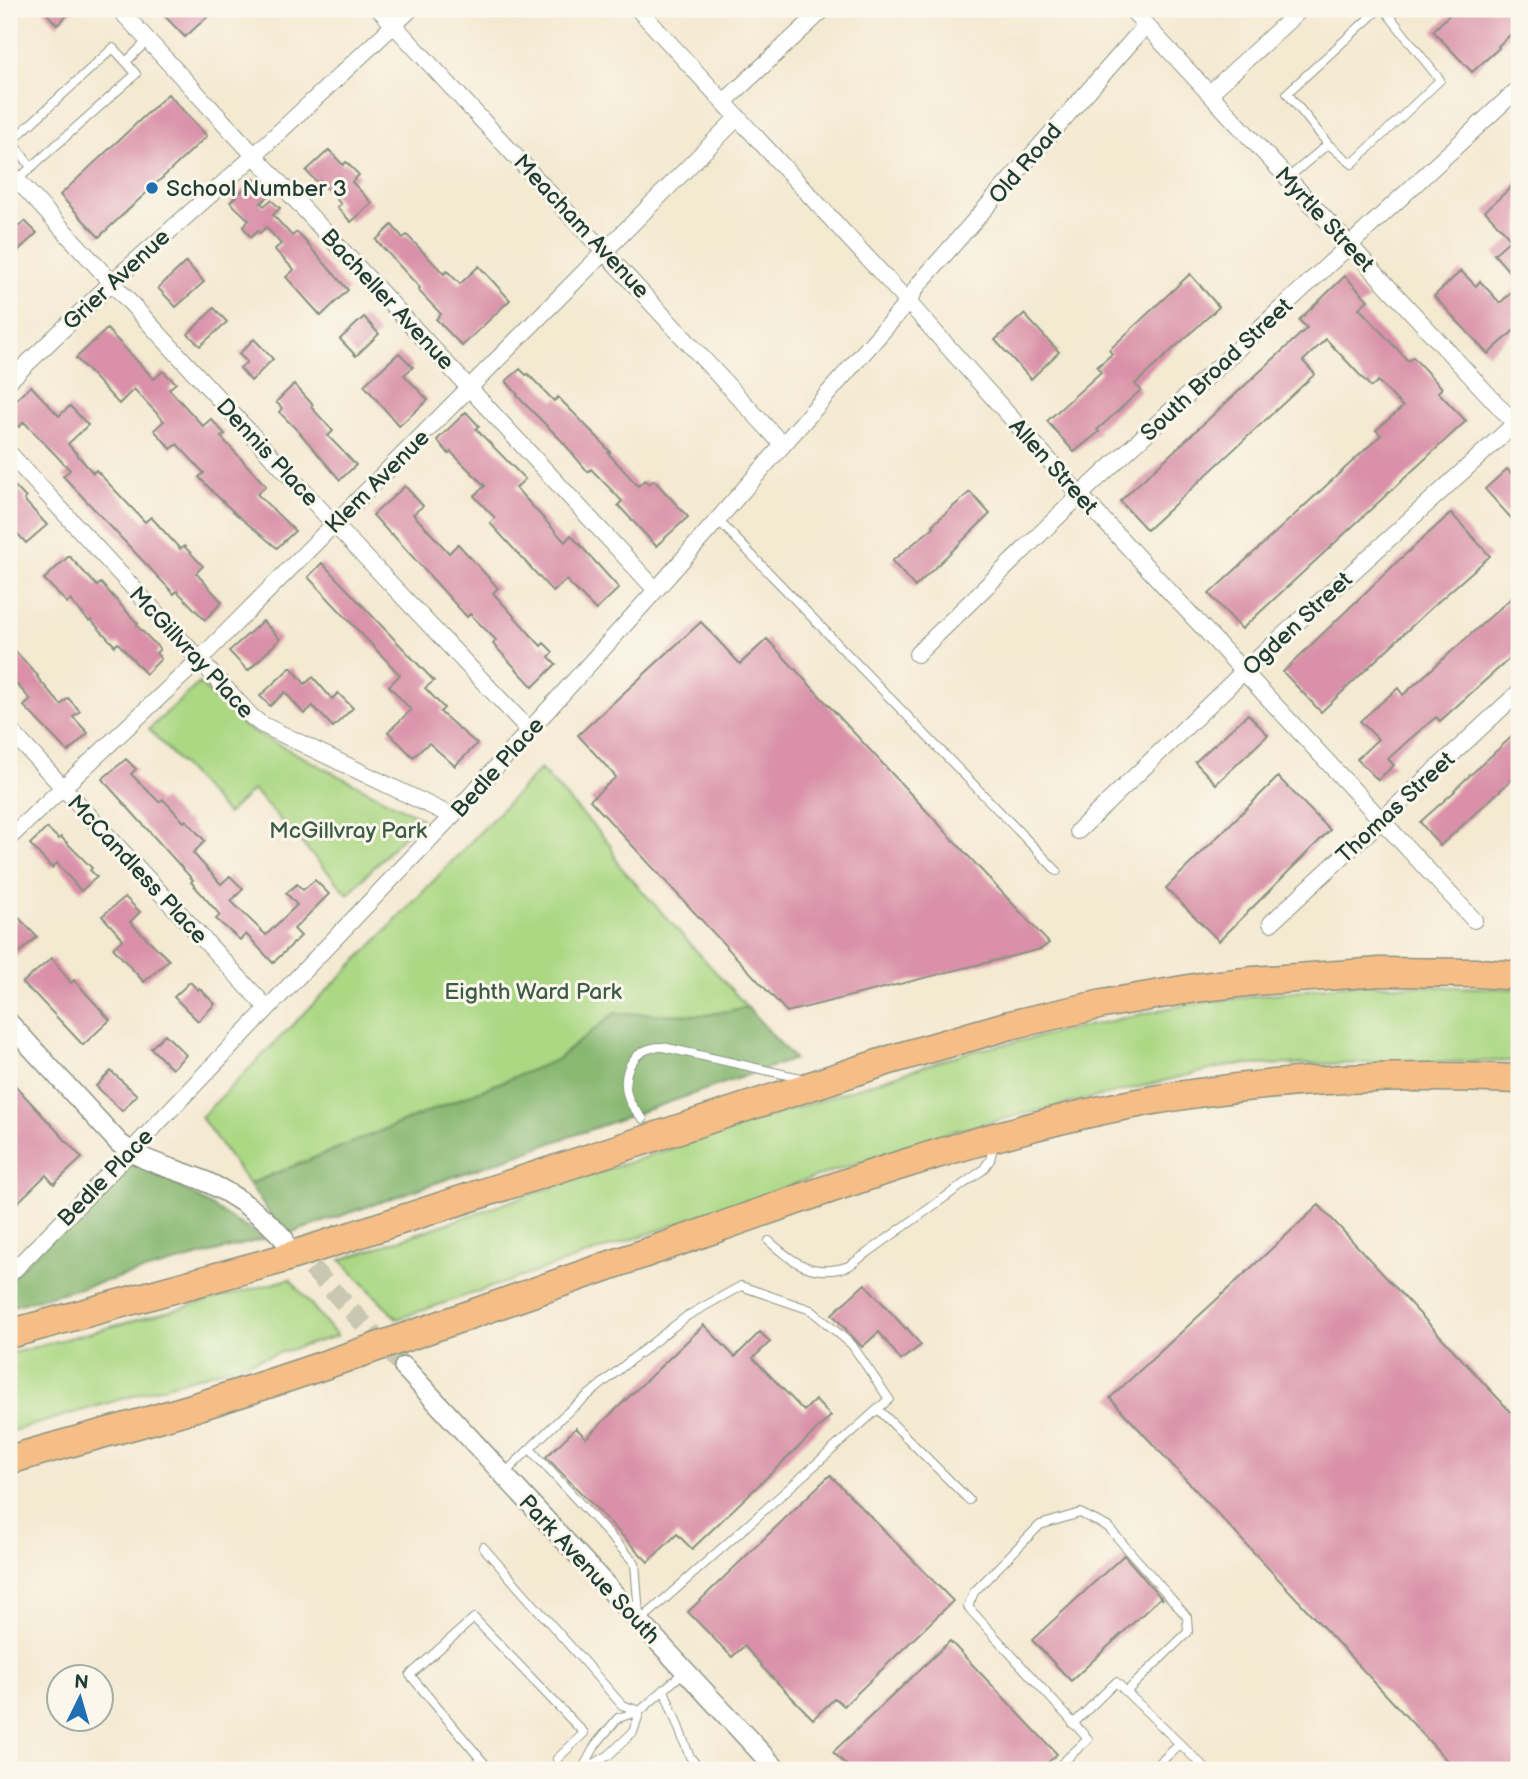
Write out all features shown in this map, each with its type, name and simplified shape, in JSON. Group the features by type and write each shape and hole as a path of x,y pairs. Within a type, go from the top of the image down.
{"highway":[{"path":"9,1334 275,1261 951,1041 1021,1023 1103,1004 1226,984 1519,960"},
{"path":"1380,972 1519,976"},
{"path":"1447,1077 1519,1094"},
{"path":"9,1460 220,1399 872,1175 996,1137 1112,1108 1233,1088 1356,1078 1519,1079"}],"street":[{"name":"Bacheller Avenue","path":"119,9 656,590"},
{"name":"Meacham Avenue","path":"379,9 783,445"},
{"name":"Grier Avenue","path":"9,381 112,282 411,9"},
{"name":"Allen Street","path":"638,9 908,302 1080,495 1474,920"},
{"path":"724,102 824,9"},
{"name":"Myrtle Street","path":"1131,9 1518,424"},
{"path":"1210,93 1301,9"},
{"name":"Old Road","path":"908,302 918,285 1146,25"},
{"name":"South Broad Street","path":"917,654 1080,495 1519,88"},
{"name":"Klem Avenue","path":"9,838 199,660 738,117"},
{"name":"Dennis Place","path":"13,175 334,524 530,731"},
{"name":"Bedle Place","path":"9,1275 131,1152 452,816 656,590 908,302"},
{"name":"Ogden Street","path":"1079,831 1244,672 1518,424"},
{"name":"McGillvray Place","path":"9,453 252,718 452,816"},
{"name":"Thomas Street","path":"1271,923 1519,692"},
{"name":"McCandless Place","path":"9,729 267,1008"},
{"path":"9,1023 119,1143 131,1152 209,1183 242,1201 284,1238"},
{"name":"Park Avenue South","path":"404,1367 776,1770"}],"lane":[{"path":"1381,9 1440,80 1352,164 1328,144 1287,93 1381,9"},
{"path":"126,62 148,40"},
{"path":"13,175 32,166 136,74 113,48 12,141 32,166"},
{"path":"1287,178 1328,144"},
{"path":"718,520 1057,871"},
{"path":"643,1119 630,1101 627,1077 636,1055 656,1047 821,1083"},
{"path":"769,1241 788,1258 805,1267 831,1271 849,1266 983,1170 990,1160 996,1137"},
{"path":"504,1475 563,1416 687,1316 741,1286 811,1310 852,1345 889,1399 639,1622"},
{"path":"878,1409 969,1500"},
{"path":"530,1449 635,1563 639,1622"},
{"path":"1055,1770 1088,1739 968,1608 974,1592 1040,1525 1080,1513 1108,1527 1187,1617 1188,1632 1126,1692"},
{"path":"483,1547 622,1705 640,1711"},
{"path":"491,1770 410,1675 474,1618 584,1733 557,1759"},
{"path":"583,1770 596,1744 618,1718 640,1711 685,1671"},
{"path":"1073,1724 1116,1682 1207,1770"},
{"path":"664,1690 690,1757 701,1770"},
{"path":"583,1770 609,1755 633,1732 640,1711"},
{"path":"1152,1770 1180,1744"}],"green space":[{"name":"McGillvray Park","path":"199,683 246,728 421,818 348,894 253,790 227,814 149,729"},
{"name":"Eighth Ward Park","path":"540,769 610,844 618,864 794,1059 285,1235 201,1117 384,933"},
{"path":"1351,984 1519,989 1519,1061 1231,1065 949,1132 397,1319 341,1260 535,1193 965,1053 1183,1005"},
{"path":"747,1007 794,1059 285,1235 249,1184 556,1060 615,1013 706,1015"},
{"path":"135,1159 264,1239 9,1307 9,1279"},
{"path":"290,1279 337,1336 9,1432 9,1354"}],"building":[{"path":"43,9 74,9 57,25"},
{"path":"158,9 216,9 185,37"},
{"path":"1455,9 1519,9 1519,27 1472,72 1433,31"},
{"path":"168,94 207,136 99,237 60,195"},
{"path":"329,150 343,165 346,162 359,175 352,182 372,203 351,222 337,207 341,204 320,181 318,183 306,171"},
{"path":"254,179 269,195 261,203 264,206 271,200 280,208 273,215 292,236 297,232 348,290 321,316 286,277 294,270 275,249 281,244 266,227 251,237 243,227 249,220 230,202"},
{"path":"1519,180 1519,283 1494,254 1511,239 1485,211"},
{"path":"9,214 19,226 25,221 37,233 9,259"},
{"path":"392,225 403,238 407,235 444,274 447,271 460,284 479,266 510,300 462,346 436,319 441,314 418,290 420,288 376,240"},
{"path":"186,262 204,282 176,307 158,288"},
{"path":"1461,271 1476,286 1480,281 1500,303 1519,285 1519,326 1488,354 1434,296"},
{"path":"1190,274 1219,307 1135,384 1141,390 1097,430 1099,432 1074,452 1047,421 1101,372 1097,367 1112,354 1109,350"},
{"path":"1345,276 1368,300 1359,308 1408,361 1413,357 1442,388 1438,392 1466,421 1242,629 1209,594 1381,435 1376,430 1403,407 1378,381 1371,387 1326,339 1303,361 1315,374 1147,530 1120,501 1307,328 1299,320"},
{"path":"214,308 227,322 200,346 188,334"},
{"path":"1024,314 1059,352 1031,379 995,340"},
{"path":"364,317 379,334 356,356 340,339"},
{"path":"107,329 154,379 163,371 176,383 169,389 203,426 211,419 225,434 221,437 266,486 257,494 295,531 277,548 214,493 199,477 204,473 177,444 171,449 154,430 164,421 134,389 119,404 76,358"},
{"path":"254,339 273,359 251,381 240,368 247,362 239,354"},
{"path":"399,353 413,367 404,375 428,400 399,426 364,385"},
{"path":"520,369 554,401 558,397 599,439 638,486 645,480 649,484 654,480 688,517 656,546 618,505 622,501 591,469 588,472 561,440 517,396 506,381"},
{"path":"294,384 333,431 328,436 356,465 340,480 279,412 282,408 276,402"},
{"path":"31,386 59,416 70,406 88,425 68,444 93,473 96,470 145,522 151,517 180,549 184,546 203,566 196,573 222,602 205,620 177,591 174,594 63,476 70,470 24,422 19,427 9,417 9,406"},
{"path":"466,412 479,426 476,429 525,479 516,488 565,542 571,535 619,588 596,610 566,580 553,592 490,523 495,518 474,496 485,486 437,440"},
{"path":"1507,469 1519,482 1519,527 1485,489"},
{"path":"9,480 47,525 26,543 9,524"},
{"path":"405,486 423,506 413,514 449,553 458,544 498,588 493,593 541,646 544,643 553,652 549,657 556,664 533,687 493,644 496,640 470,614 467,617 373,515"},
{"path":"970,492 990,514 915,587 892,561 934,527 932,525"},
{"path":"1451,513 1490,556 1321,712 1283,672"},
{"path":"69,556 97,586 101,583 160,649 156,653 161,659 146,674 118,643 115,646 70,600 67,603 44,579"},
{"path":"322,563 434,681 425,688 444,708 440,712 477,744 455,766 429,743 413,757 388,732 411,710 389,686 400,675 308,577"},
{"path":"1519,591 1519,650 1440,721 1436,717 1388,759 1394,765 1378,780 1357,759 1378,739 1360,721 1398,688 1403,695"},
{"path":"263,621 280,639 248,671 229,651"},
{"path":"701,622 740,664 767,639 1049,943 1041,949 787,1012 590,800 616,777 578,735"},
{"path":"9,644 61,705 68,698 80,711 73,717 88,733 68,752 24,706 31,700 9,676"},
{"path":"291,667 305,684 313,677 332,699 338,693 353,708 333,727 313,706 304,714 285,692 270,706 260,696"},
{"path":"1248,714 1268,735 1216,784 1195,762"},
{"path":"1519,730 1519,773 1440,846 1420,822"},
{"path":"126,759 136,769 131,774 159,802 163,799 205,841 193,853 221,884 230,876 243,889 231,901 266,935 297,905 286,893 297,884 303,890 315,880 329,894 294,929 301,936 273,963 246,934 240,940 216,919 220,915 191,882 193,880 102,779"},
{"path":"1278,777 1330,830 1219,941 1166,888"},
{"path":"47,828 59,839 61,837 92,868 90,870 97,877 81,891 57,863 52,868 30,844"},
{"path":"125,897 140,912 130,922 169,960 144,982 113,948 123,939 102,916"},
{"path":"18,917 37,937 9,962 9,926"},
{"path":"52,958 71,983 74,980 110,1020 83,1045 22,983"},
{"path":"190,982 215,1004 198,1021 174,997"},
{"path":"165,1034 186,1055 172,1069 151,1048"},
{"path":"111,1071 137,1095 122,1111 96,1086"},
{"path":"9,1079 82,1158 54,1184 46,1175 9,1211"},
{"path":"1319,1205 1519,1421 1519,1770 1456,1770 1110,1398"},
{"path":"865,1284 921,1345 901,1360 879,1332 862,1347 832,1314"},
{"path":"704,1325 735,1357 760,1332 770,1342 753,1358 804,1411 815,1400 831,1416 692,1549 677,1534 648,1562 546,1457 576,1428 586,1438"},
{"path":"830,1475 953,1601 844,1706 835,1698 813,1719 744,1646 732,1657 688,1612"},
{"path":"1124,1555 1161,1597 1071,1681 1032,1640"},
{"path":"950,1641 1057,1754 1040,1770 851,1770 833,1752"}],"tunnel":[{"path":"292,1247 404,1367"}],"place":[{"name":"School Number 3","path":"152,188"}]}
